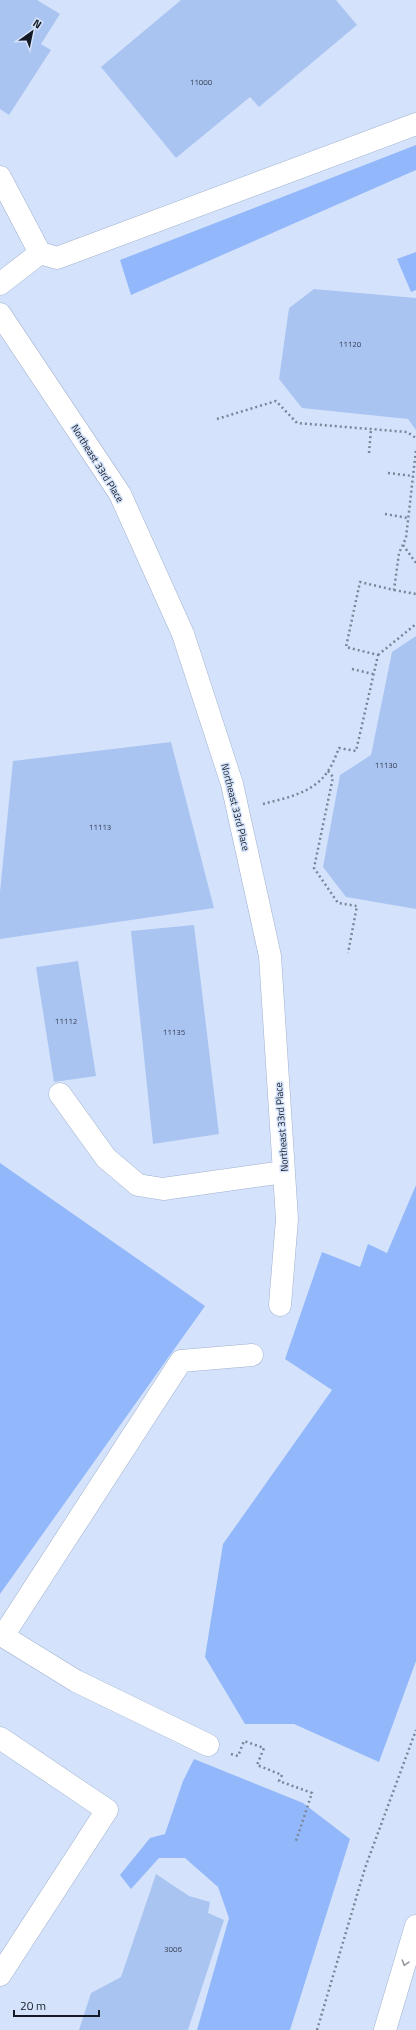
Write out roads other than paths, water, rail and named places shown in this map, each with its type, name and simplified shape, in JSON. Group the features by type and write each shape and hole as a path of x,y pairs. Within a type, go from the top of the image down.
{"street":[{"path":"0,177 40,252 57,258 416,124"},
{"path":"0,284 40,252"},
{"name":"Northeast 33rd Place","path":"0,314 120,494 188,649 232,784 270,956 287,1219 280,1305"},
{"path":"60,1094 106,1158 138,1185 163,1188 284,1172"},
{"path":"208,1745 76,1681 4,1636 181,1361 252,1355"},
{"path":"0,1738 107,1810 0,1975"},
{"path":"385,2030 416,1926"}]}
